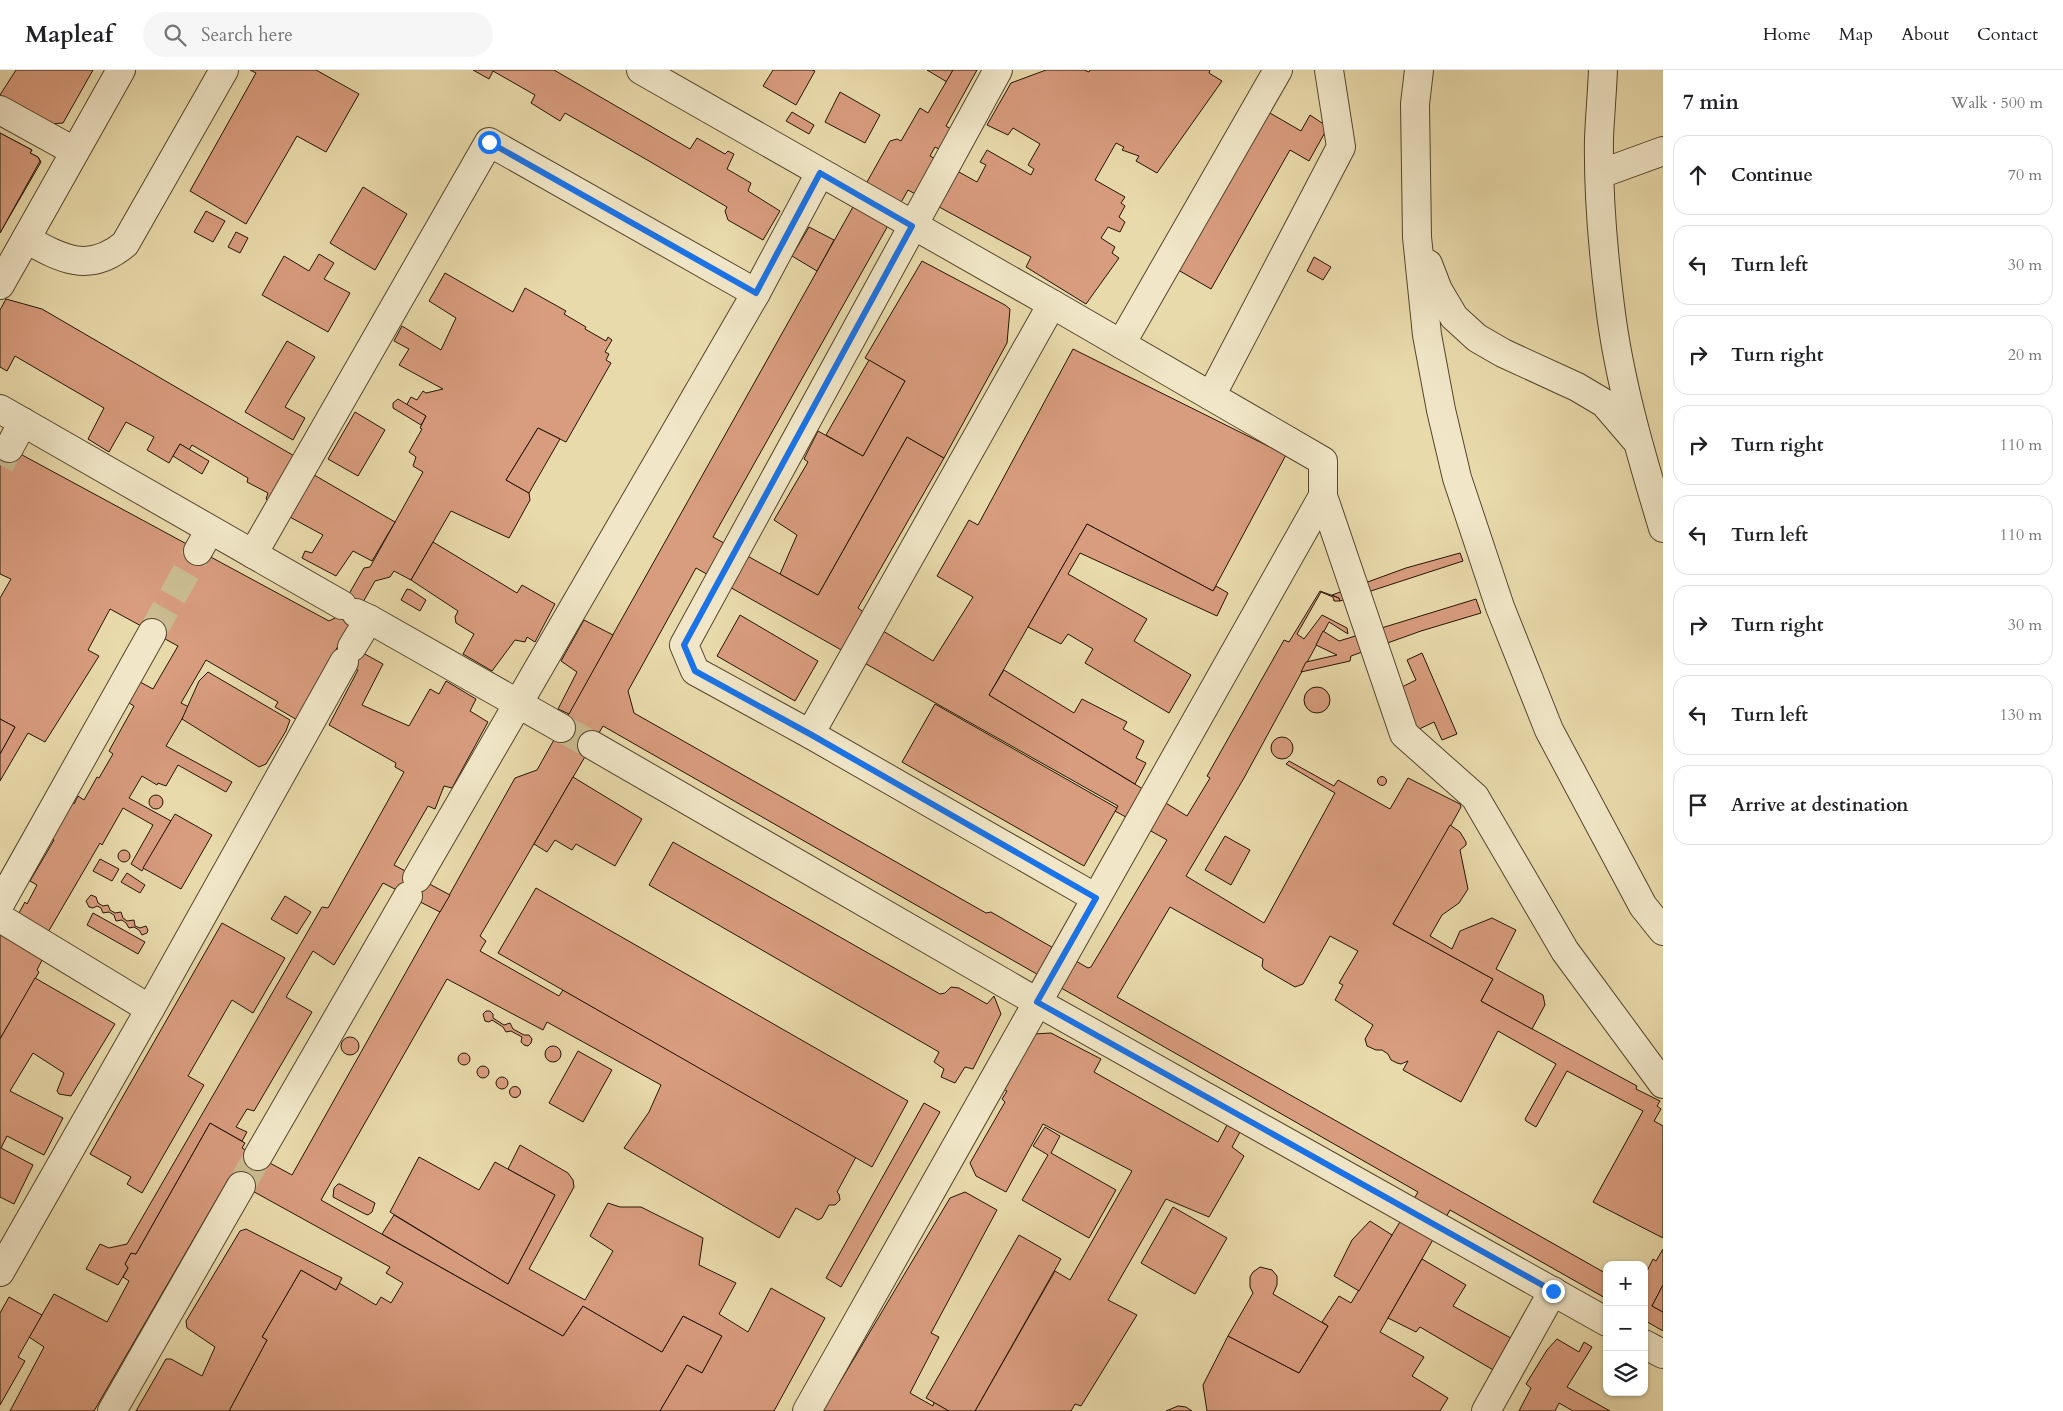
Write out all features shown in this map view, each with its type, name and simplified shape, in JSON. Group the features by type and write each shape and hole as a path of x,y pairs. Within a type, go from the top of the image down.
{"lane":[{"path":"0,285 121,70"},
{"path":"26,239 56,256 74,261 94,260 112,255 125,244 224,70"},
{"path":"640,70 1052,304 1323,461 1323,496 1404,734 1475,797 1565,951 1663,1084"},
{"path":"998,70 684,645 695,671 810,734 1096,898"},
{"path":"1121,344 1278,70"},
{"path":"1211,396 1341,147 1329,70"},
{"path":"1419,70 1415,104 1417,237 1427,336 1441,410 1457,478 1500,607 1549,730 1643,906 1663,931"},
{"path":"1603,70 1599,139 1600,174 1610,307 1627,399 1663,528"},
{"path":"0,110 74,152"},
{"path":"253,554 489,142 756,293"},
{"path":"1600,174 1663,151"},
{"path":"258,1156 756,293 820,173"},
{"path":"1417,237 1438,290 1454,317 1477,338 1578,387 1604,403 1639,445"},
{"path":"810,734 1052,304"},
{"path":"0,409 204,540 253,554 561,728"},
{"path":"9,448 23,422"},
{"path":"807,1411 1323,496"},
{"path":"0,1272 150,1010 348,655 356,612"},
{"path":"0,904 152,633"},
{"path":"592,745 1037,1002 1603,1320"},
{"path":"0,918 150,1010"},
{"path":"112,1411 241,1186"},
{"path":"1486,1411 1553,1291"},
{"path":"1648,1346 1663,1354"}],"building":[{"path":"16,70 93,70 63,123 48,124 0,95"},
{"path":"250,70 316,70 359,94 326,152 297,136 246,224 190,191 256,73"},
{"path":"473,70 554,70 690,149 697,138 725,154 728,151 734,154 727,169 751,183 748,191 780,211 763,240 728,220 725,211 727,207 649,161 565,113 560,121 531,103 535,95 493,71 489,79"},
{"path":"773,70 815,71 796,105 763,86"},
{"path":"927,70 953,70 947,82"},
{"path":"953,70 977,70 946,126 951,129 939,149 935,147 930,156 977,182 986,165 980,162 987,150 1031,175 1034,169 1028,165 1040,144 1013,128 1008,135 987,125 1011,83 1046,70 1084,70 1089,72 1090,70 1210,70 1209,73 1222,81 1157,173 1136,161 1139,156 1122,150 1124,147 1116,143 1095,180 1125,197 1121,203 1125,206 1119,217 1125,222 1120,232 1108,227 1101,238 1115,247 1112,253 1119,258 1086,304 1026,267 1031,257 908,190 713,537 818,595 907,437 944,458 858,608 866,614 863,619 933,661 973,597 937,576 969,520 978,525 1073,349 1286,455 1213,591 1087,524 989,695 1187,816 1210,778 1207,776 1284,640 1289,642 1320,591 1339,598 1340,601 1334,601 1333,597 1321,592 1297,634 1304,639 1322,615 1347,628 1348,634 1329,622 1244,778 1186,876 1264,923 1335,793 1286,764 1289,761 1334,786 1338,780 1390,809 1408,778 1460,804 1461,807 1450,827 1393,924 1493,979 1481,1001 1637,1086 1636,1089 1660,1101 1657,1106 1661,1109 1654,1121 1663,1126 1663,1238 1593,1202 1643,1111 1567,1071 1536,1127 1525,1119 1556,1064 1498,1031 1461,1102 1403,1070 1408,1061 1401,1064 1397,1063 1391,1060 1388,1054 1382,1050 1376,1050 1367,1046 1365,1039 1373,1025 1335,1000 1343,985 1339,983 1358,951 1330,936 1303,984 1295,987 1264,969 1262,966 1263,959 1170,907 1117,997 1603,1272 1603,1297 1450,1210 1380,1332 1424,1357 1412,1376 1448,1398 1440,1411 1207,1411 1203,1385 1228,1336 1299,1373 1328,1326 1322,1322 1339,1296 1351,1303 1418,1192 603,726 480,936 486,941 480,951 559,996 563,990 856,1157 837,1192 840,1200 835,1205 829,1205 822,1218 818,1220 796,1208 779,1238 624,1148 649,1112 661,1085 547,1022 543,1030 447,979 321,1200 563,1336 583,1306 662,1352 683,1316 722,1336 702,1373 687,1365 660,1411 229,1411 267,1340 262,1337 301,1270 336,1290 339,1283 376,1305 381,1297 391,1303 403,1283 386,1273 390,1267 229,1178 94,1411 10,1411 44,1347 29,1337 54,1294 107,1322 129,1281 123,1277 128,1268 125,1264 131,1253 136,1254 210,1123 245,1143 242,1148 292,1175 515,778 537,770 890,141 897,139 901,141 920,108 928,113","holes":["696,568 1118,806 1115,811 1167,840 1091,967 1088,968 991,912 986,913 634,713 628,691"]},
{"path":"840,92 880,115 865,143 825,122"},
{"path":"1263,109 1301,131 1310,115 1328,127 1309,161 1290,150 1211,289 1173,267"},
{"path":"792,112 814,125 809,134 786,121"},
{"path":"0,133 32,150 30,153 38,157 41,162 0,233"},
{"path":"0,133 32,150 30,153 38,157 40,161 0,233"},
{"path":"363,187 407,214 375,270 330,243"},
{"path":"206,211 225,221 213,242 194,232"},
{"path":"809,227 834,240 817,271 792,256"},
{"path":"236,232 248,238 240,253 228,247"},
{"path":"319,254 334,263 324,279 350,293 328,332 262,295 284,256 309,271"},
{"path":"1314,257 1331,267 1323,280 1307,271"},
{"path":"922,261 1010,309 1007,343 944,458 907,437 818,595 780,574 797,535 774,520 808,462 804,459 818,431 863,456 905,381 865,358"},
{"path":"445,273 513,312 525,288 566,311 564,314 586,327 585,329 606,341 608,337 612,340 605,352 609,354 606,360 611,363 566,442 538,428 506,480 529,493 530,500 509,538 451,511 411,580 394,571 390,577 375,581 309,697 307,707 299,721 275,707 278,702 206,660 181,703 189,707 166,746 232,782 226,792 178,765 166,786 158,783 157,785 142,776 129,798 171,821 142,871 131,864 153,825 123,808 102,845 100,843 40,946 46,952 37,970 39,972 0,1039 0,926 9,931 25,902 27,904 37,885 30,881 54,840 48,836 69,801 74,804 78,796 84,800 113,754 109,751 134,706 128,701 138,683 140,682 153,689 178,646 110,609 88,650 99,656 45,742 28,733 0,781 0,754 15,727 0,719 0,598 11,579 0,574 0,443 329,621 335,618 364,568 370,567 423,472 413,466 416,457 409,452 422,429 420,428 426,416 406,406 411,397 417,400 423,391 426,393 443,389 399,365 409,349 394,341 402,326 441,350 456,318 429,301"},
{"path":"6,299 42,309 296,457 269,501 266,499 268,493 247,482 248,478 192,445 189,450 180,444 169,463 147,450 154,437 126,422 109,452 88,439 104,408 15,356 7,371 0,367 0,310"},
{"path":"287,341 315,357 285,407 305,418 293,440 245,412"},
{"path":"869,360 905,381 863,456 826,435"},
{"path":"398,399 426,416 421,425 393,408 393,403"},
{"path":"355,412 385,430 358,476 328,459"},
{"path":"538,428 560,439 529,493 506,480"},
{"path":"180,444 209,461 202,474 173,456"},
{"path":"309,472 395,522 372,561 353,551 336,576 302,558 305,551 312,553 323,535 288,516"},
{"path":"1087,524 1213,591 1216,586 1228,593 1217,616 1080,553 1068,574 1147,619 1134,641 1191,675 1169,713 1085,663 1093,649 1068,634 1061,644 1028,627"},
{"path":"433,542 517,593 522,585 555,604 535,642 527,637 525,642 515,640 492,671 463,654 474,634 456,623 455,617 458,611 411,580"},
{"path":"1460,553 1463,561 1340,601 1339,598 1332,595 1406,568"},
{"path":"407,589 426,600 420,611 401,600"},
{"path":"1476,599 1481,613 1421,631 1351,656 1350,661 1301,672 1306,662 1337,655 1316,645 1323,631 1339,641"},
{"path":"740,615 818,661 795,701 717,656"},
{"path":"584,620 613,635 569,714 558,709 577,672 561,661"},
{"path":"341,641 383,664 362,705 409,726 430,689 439,694 446,681 476,699 470,711 488,722 452,788 444,786 435,809 428,806 394,865 450,895 440,912 383,883 334,965 313,951 286,997 312,1012 254,1111 247,1109 236,1127 247,1132 242,1141 210,1123 136,1254 131,1253 125,1264 128,1268 118,1285 86,1269 100,1244 109,1248 127,1244 322,907 328,908 404,772 395,767 396,763 329,725 358,670 333,657"},
{"path":"1422,653 1457,734 1442,740 1434,722 1415,731 1396,690 1416,680 1407,660"},
{"path":"1004,670 1074,713 1082,699 1127,722 1123,729 1144,741 1136,758 1146,763 1135,784 989,695"},
{"path":"208,672 290,720 286,731 266,764 259,767 182,719 199,681"},
{"path":"1317,687 1327,690 1330,700 1327,710 1317,713 1307,710 1304,700 1307,690"},
{"path":"935,704 1117,808 1084,866 902,762"},
{"path":"0,719 15,727 0,754"},
{"path":"1282,737 1290,740 1293,748 1290,756 1282,759 1274,756 1271,748 1274,740"},
{"path":"1382,776 1387,781 1382,786 1377,781"},
{"path":"573,777 642,819 615,866 576,844 572,850 555,840 547,852 534,844"},
{"path":"156,795 161,797 163,802 161,807 156,809 151,807 149,802 151,797"},
{"path":"175,814 212,835 181,889 143,868"},
{"path":"1450,825 1460,832 1466,842 1466,845 1460,850 1468,889 1459,903 1442,915 1430,936 1452,949 1460,931 1492,918 1516,930 1496,969 1543,995 1545,1005 1532,1029 1481,1001 1493,979 1393,924"},
{"path":"1225,836 1250,850 1231,885 1205,870"},
{"path":"673,842 940,994 945,993 951,987 959,988 987,1004 994,996 1001,1014 973,1069 965,1067 955,1083 941,1077 944,1069 934,1062 939,1052 649,885"},
{"path":"122,850 126,850 130,856 126,862 122,862 118,858 118,854"},
{"path":"100,859 119,869 112,881 93,871"},
{"path":"127,873 145,885 140,893 121,882"},
{"path":"536,888 908,1101 872,1167 498,953"},
{"path":"91,895 96,897 98,903 103,906 108,905 110,910 115,913 121,912 123,918 127,921 134,920 135,926 140,928 146,926 147,933 142,935 134,927 129,928 122,920 116,921 114,915 109,912 103,913 101,908 97,906 89,907 86,901"},
{"path":"285,896 311,912 297,934 271,919"},
{"path":"93,913 145,942 138,954 87,925"},
{"path":"222,923 285,958 253,1013 232,1000 188,1076 204,1085 142,1193 127,1184 131,1177 90,1154"},
{"path":"35,978 115,1024 71,1096 59,1094 57,1091 64,1073 33,1053 10,1091 63,1118 44,1155 7,1136 1,1148 33,1165 14,1204 0,1197 0,1039"},
{"path":"486,1011 490,1011 493,1014 493,1018 504,1025 510,1023 513,1029 524,1035 529,1035 532,1039 531,1043 528,1046 524,1045 521,1042 522,1037 511,1031 506,1032 503,1027 492,1020 489,1022 485,1021 483,1014"},
{"path":"1051,1033 1101,1059 1094,1072 1218,1142 1227,1125 1240,1132 1232,1147 1244,1156 1209,1217 1166,1199 1108,1300 1137,1315 1081,1406 1075,1404 1071,1411 975,1411 1055,1271 1070,1280 1132,1171 1043,1124 1006,1192 976,1176 970,1163 1005,1102 1002,1099 1007,1091 1000,1087 1034,1034"},
{"path":"350,1037 356,1040 359,1046 356,1052 350,1055 344,1052 341,1046 344,1040"},
{"path":"553,1046 559,1048 561,1054 559,1060 553,1062 547,1060 545,1054 547,1048"},
{"path":"578,1051 612,1070 583,1122 549,1103"},
{"path":"466,1053 469,1054 469,1064 462,1065 459,1064 458,1057 459,1054"},
{"path":"481,1066 485,1066 489,1072 485,1078 481,1078 477,1074 477,1070"},
{"path":"502,1077 508,1083 502,1089 496,1083"},
{"path":"515,1086 521,1092 515,1098 509,1092"},
{"path":"924,1103 940,1112 841,1287 826,1278"},
{"path":"1045,1127 1060,1136 1051,1153 1116,1190 1089,1238 1022,1200 1048,1155 1033,1146"},
{"path":"520,1145 568,1173 573,1180 574,1187 529,1269 585,1300 613,1251 590,1236 608,1203 620,1207 641,1207 703,1238 699,1265 736,1283 719,1314 748,1332 771,1288 825,1318 774,1411 660,1411 687,1365 702,1373 722,1336 683,1316 662,1352 583,1306 563,1336 382,1234 394,1215 508,1284 555,1195 508,1169"},
{"path":"419,1157 479,1190 495,1162 555,1195 508,1284 390,1212"},
{"path":"338,1184 375,1203 372,1212 368,1215 365,1214 333,1197 334,1188"},
{"path":"965,1192 997,1210 931,1333 939,1337 910,1393 933,1406 934,1402 949,1411 815,1411 830,1383 837,1387 950,1198"},
{"path":"1173,1207 1227,1238 1195,1294 1141,1263"},
{"path":"1370,1221 1392,1235 1359,1291 1334,1276 1352,1240"},
{"path":"246,1229 342,1278 336,1290 301,1270 262,1337 267,1340 229,1411 136,1411 166,1359 171,1359 202,1376 215,1347 187,1328 186,1321 240,1231"},
{"path":"1019,1235 1061,1259 975,1411 949,1411 926,1398"},
{"path":"1663,1249 1663,1285 1652,1306 1663,1312 1663,1331 1648,1322 1648,1269 1653,1259 1656,1261"},
{"path":"1422,1259 1466,1285 1453,1306 1518,1342 1495,1371 1420,1327 1416,1332 1388,1318"},
{"path":"1260,1267 1272,1270 1277,1276 1277,1285 1273,1294 1328,1326 1299,1373 1228,1336 1253,1293 1250,1287 1250,1277"},
{"path":"1663,1285 1663,1312 1652,1306"},
{"path":"9,1297 42,1315 18,1357 25,1361 0,1405 0,1313"},
{"path":"1557,1339 1579,1352 1584,1342 1592,1347 1567,1387 1610,1411 1573,1411 1559,1403 1555,1411 1519,1411 1531,1388 1526,1384 1547,1350"},
{"path":"1178,1406 1186,1407 1192,1411 1166,1411"}],"tunnel":[{"path":"0,465 9,448"},
{"path":"152,633 198,551"},
{"path":"561,728 592,745"},
{"path":"241,1186 258,1156"}],"route":[{"path":"489,142 756,293 820,173 912,226 684,645 695,671 810,734 1096,898 1037,1002 1553,1291"}]}
